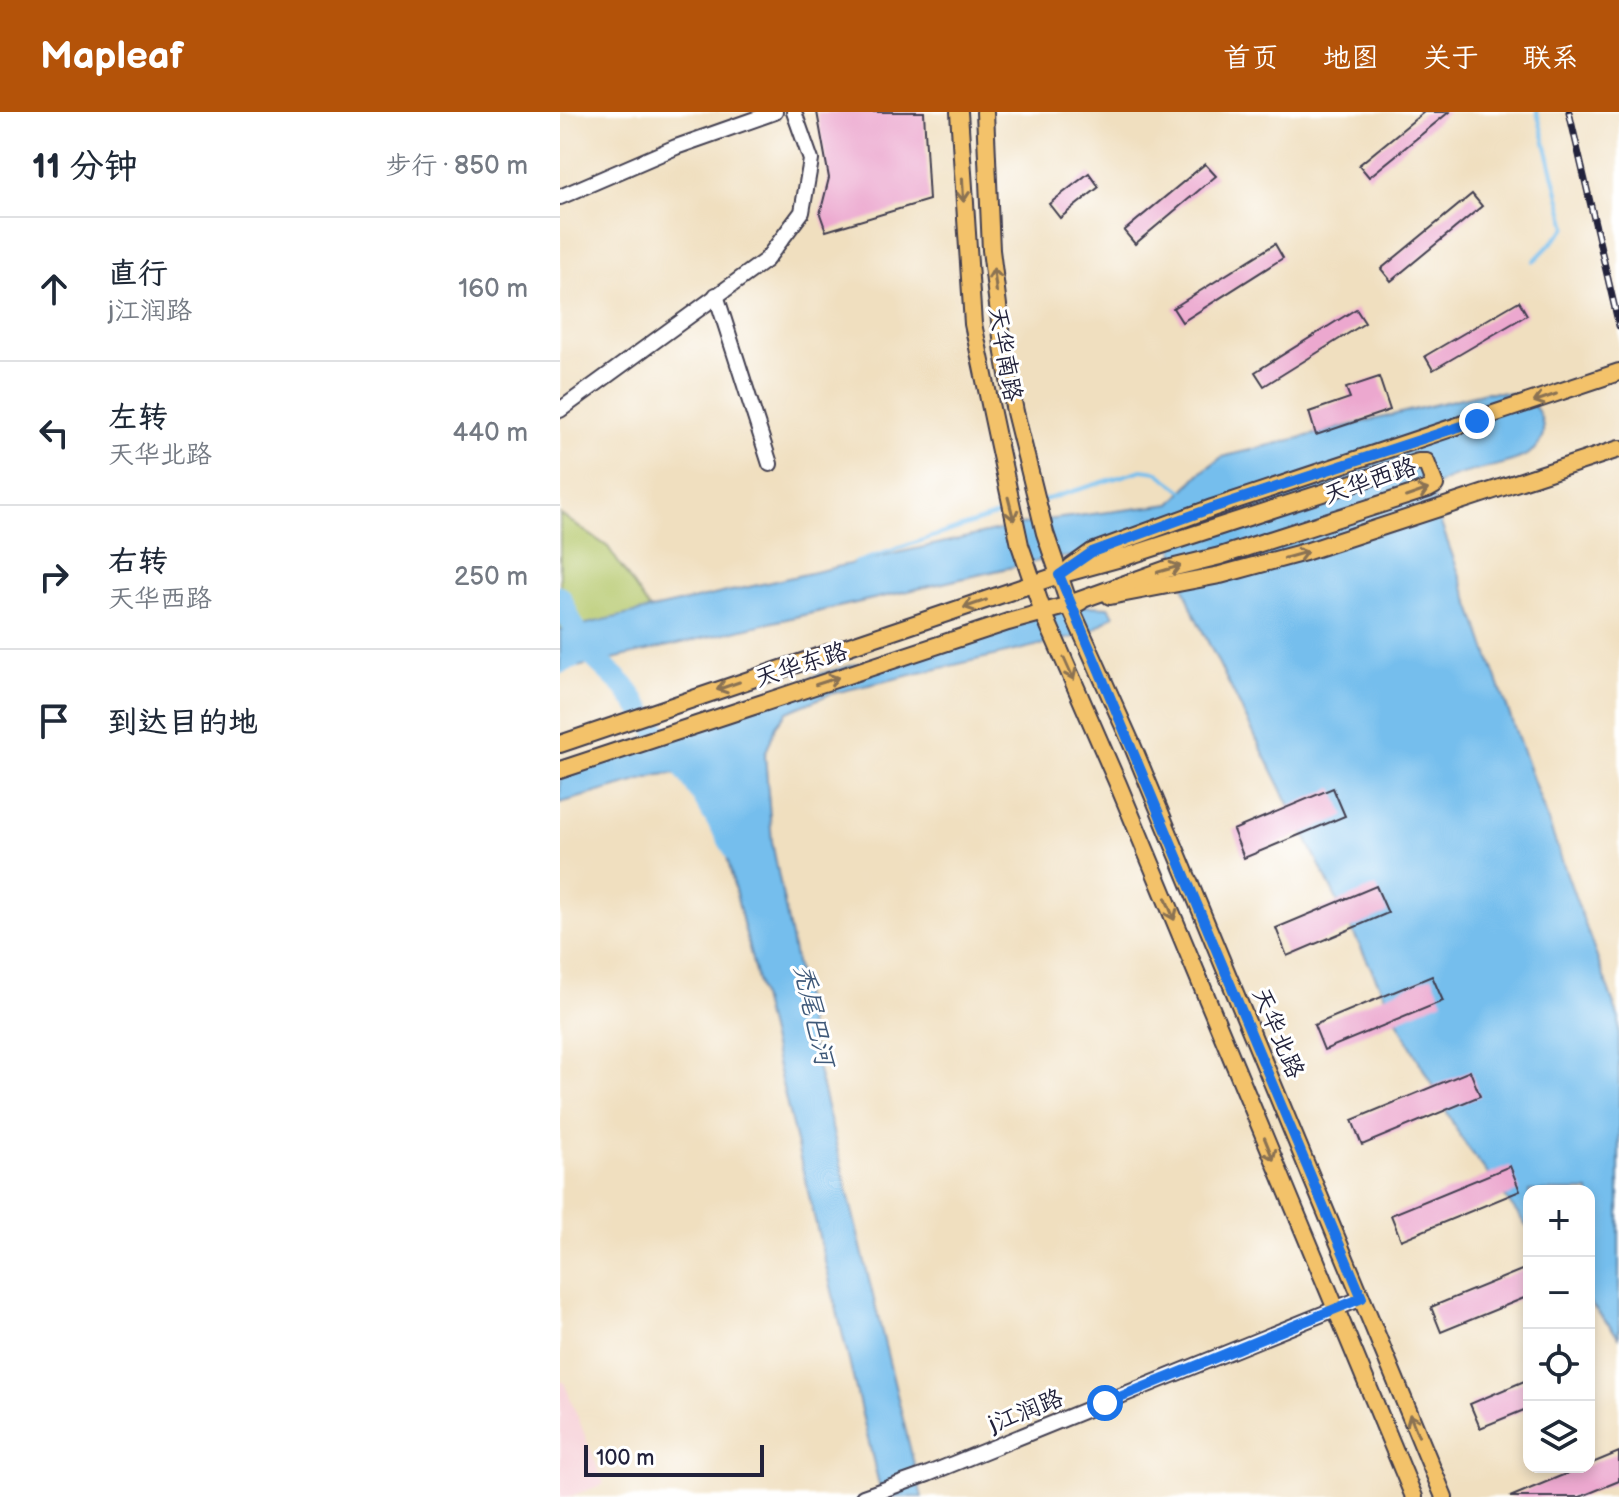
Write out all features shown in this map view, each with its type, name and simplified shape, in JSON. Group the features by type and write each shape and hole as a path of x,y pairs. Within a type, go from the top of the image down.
{"main road":[{"name":"天华南路","path":"959,112 973,324 1002,472 1020,545 1052,593"},
{"name":"天华南路","path":"985,112 993,264 1004,353 1045,533 1052,593"},
{"name":"天华西路","path":"1052,593 1092,552 1212,508 1619,372"},
{"name":"天华西路","path":"1052,593 1220,575 1305,552 1619,449"},
{"name":"天华西路","path":"1422,461 1428,464 1434,482 1433,487 1411,495 1220,556 1052,593 1128,556 1422,461"},
{"name":"天华东路","path":"560,744 690,699 1052,593"},
{"name":"天华东路","path":"560,770 700,723 1052,593"},
{"name":"天华北路","path":"1052,593 1121,717 1444,1497"},
{"path":"1052,593 1124,798 1414,1497"}],"street":[{"path":"560,197 676,147 775,112"},
{"path":"560,410 766,260 802,212 811,160 794,112"},
{"path":"716,295 770,464"},
{"name":"j江润路","path":"863,1497 928,1474 1362,1298"}],"shaded area":[{"path":"560,1380 564,1382 604,1484 568,1497 560,1497"}],"green space":[{"path":"560,514 608,547 654,616 560,651"}],"water":[{"path":"1486,392 1513,394 1531,403 1538,412 1543,427 1540,442 1531,452 1500,465 1447,479 1435,487 1434,504 1619,1019 1619,1337 1595,1309 1595,1185 1523,1185 1523,1221 1461,1138 1402,1030 1195,616 1178,572 1173,546 1047,559 560,671 560,630 1038,521 1171,504 1199,474 1222,457"},
{"path":"1085,606 1108,607 1114,615 1087,634 830,694 787,712 776,726 765,755 772,842 815,1058 922,1497 882,1497 713,799 708,788 688,772 659,775 560,803 560,769 826,672"}],"building":[{"path":"817,112 924,112 929,200 826,231 820,214 829,178"},
{"path":"1424,112 1449,112 1369,177 1359,165"},
{"path":"1205,164 1216,176 1135,244 1124,231"},
{"path":"1089,173 1099,187 1060,218 1049,204"},
{"path":"1472,194 1482,206 1391,281 1381,269"},
{"path":"1275,244 1283,258 1182,322 1173,308"},
{"path":"1519,301 1527,315 1433,370 1425,356"},
{"path":"1356,309 1365,323 1264,386 1255,372"},
{"path":"1379,377 1390,410 1316,435 1309,412 1350,398 1346,388"},
{"path":"1333,788 1345,816 1244,858 1233,830"},
{"path":"1376,886 1388,913 1287,956 1276,928"},
{"path":"1432,976 1443,1001 1324,1050 1314,1025"},
{"path":"1470,1071 1480,1096 1362,1145 1352,1120"},
{"path":"1510,1166 1520,1191 1401,1240 1391,1215"},
{"path":"1523,1269 1523,1298 1441,1332 1431,1307"},
{"path":"1523,1382 1523,1410 1480,1428 1470,1404"},
{"path":"1619,1452 1619,1481 1580,1497 1510,1497 1568,1473 1595,1473 1595,1462"}],"waterway":[{"path":"1534,261 1567,227 1537,112"},
{"path":"1041,501 1142,470 1157,472 1187,494"},
{"path":"855,563 1009,511"},
{"name":"秃尾巴河","path":"560,597 582,646 624,686 695,783 738,855"},
{"path":"560,672 577,666"}],"railway":[{"path":"1569,112 1619,326"}],"route":[{"path":"1105,1403 1362,1298 1059,575 1092,552 1212,508 1477,421"}]}
